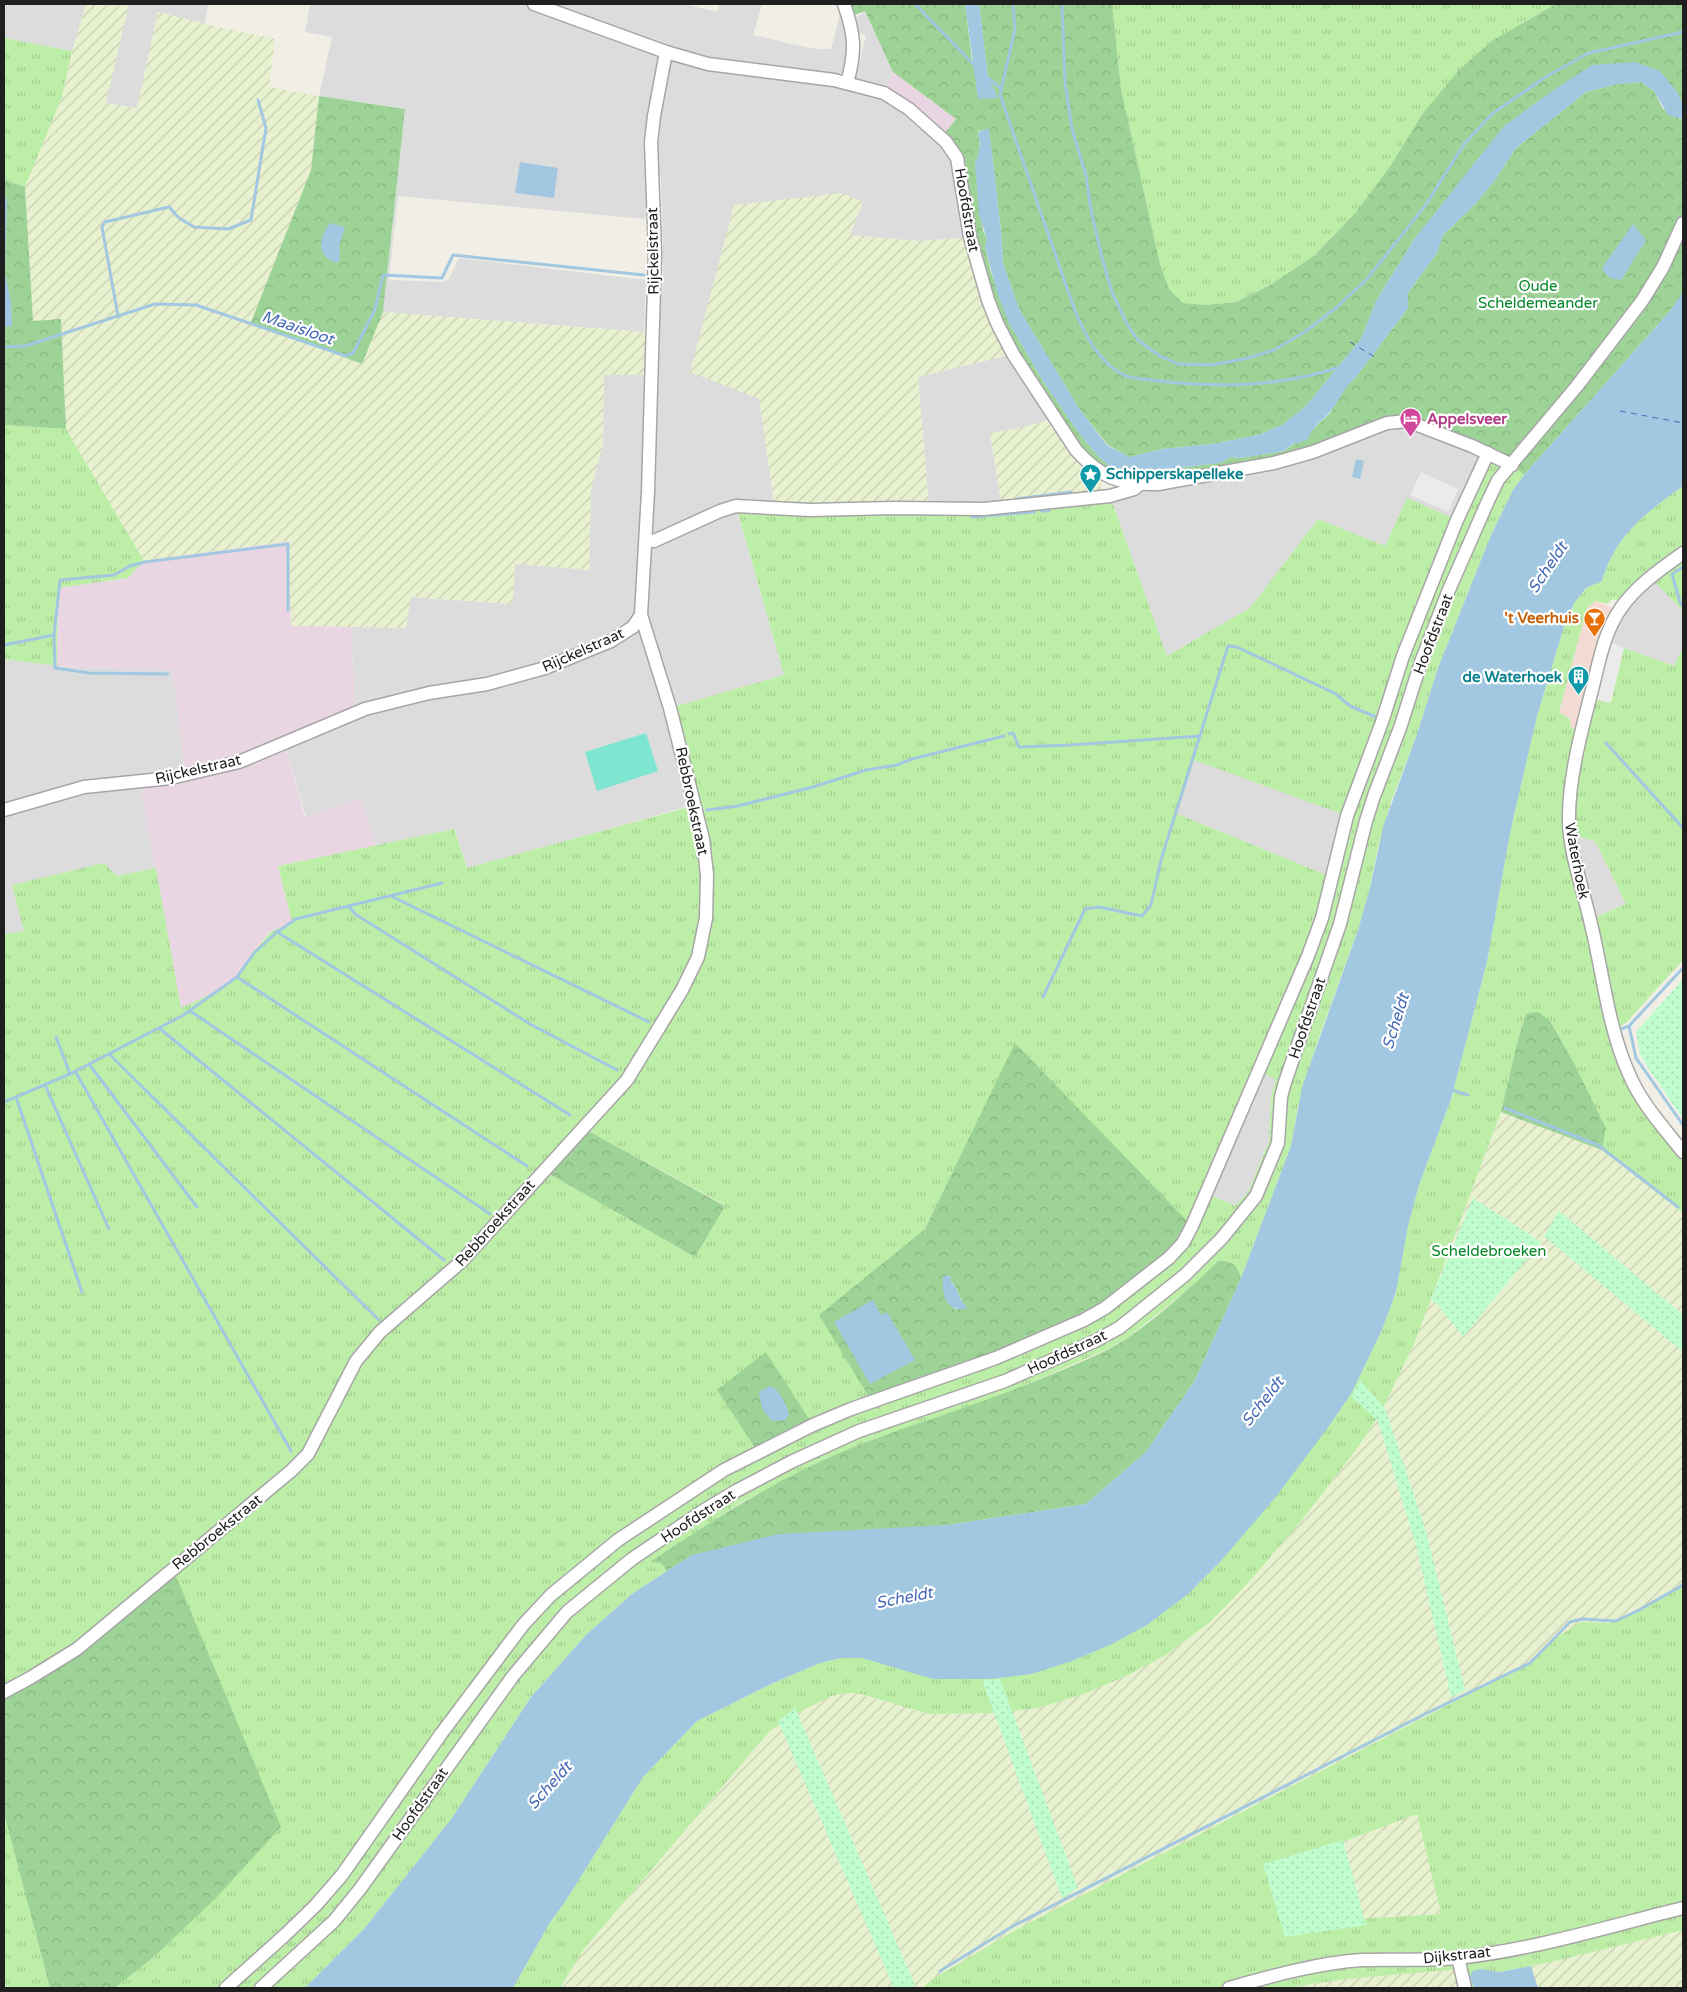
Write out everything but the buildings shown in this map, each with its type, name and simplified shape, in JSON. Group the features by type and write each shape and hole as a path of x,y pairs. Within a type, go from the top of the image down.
{"street":[{"name":"Hoofdstraat","path":"261,1988 334,1921 360,1889 460,1748 541,1641 567,1612 625,1565 736,1491 823,1447 859,1431 1005,1380 1095,1341 1119,1328 1186,1275 1241,1216 1256,1196 1278,1143 1281,1097 1285,1082 1340,924 1366,821 1400,728 1421,662 1448,592 1488,501 1498,480 1512,465 1488,453 1407,421 1374,428 1312,452 1274,463 1158,484 1139,485 1103,475 1076,450 1014,354 997,323 988,300 970,237 958,158 946,142 909,109 884,93 847,83 819,77 726,68 666,52 534,4"},
{"path":"844,4 852,29 854,43 853,62 847,83"},
{"name":"Rijckelstraat","path":"4,810 84,787 171,778 239,762 365,708 429,693 487,684 544,668 611,641 633,627 641,615 646,540 655,253 651,142 666,52"},
{"path":"1512,465 1577,386 1642,301 1663,267 1683,223"},
{"name":"Hoofdstraat","path":"226,1988 285,1936 316,1905 342,1874 441,1734 523,1625 551,1595 610,1546 724,1470 813,1425 851,1409 996,1358 1084,1320 1106,1308 1169,1258 1183,1242 1192,1226 1260,1071 1308,956 1322,918 1348,816 1382,722 1403,656 1457,520 1488,453"},
{"path":"1099,497 1103,475"},
{"name":"Hoofdstraat","path":"646,540 654,541 720,511 736,506 810,510 893,508 984,509 1099,497 1134,489 1139,485"},
{"name":"Waterhoek","path":"1683,553 1647,579 1620,608 1604,643 1581,730 1568,817 1580,886 1590,919 1613,1029 1620,1050 1630,1076 1657,1120 1683,1152"},
{"name":"Rebbroekstraat","path":"4,1692 77,1649 308,1454 356,1361 380,1332 462,1261 627,1080 682,990 698,957 706,918 707,875 703,839 670,708 641,615"},
{"name":"Dijkstraat","path":"1229,1988 1322,1965 1361,1960 1458,1958 1545,1941 1683,1908"},
{"path":"1458,1958 1465,1988"}],"shaded area":[{"path":"4,4 208,4 205,24 158,12 137,108 62,97 72,52 4,38"},
{"path":"310,4 685,4 717,12 720,4 762,4 753,35 817,49 831,49 842,6 851,31 844,71 856,76 866,36 857,31 853,20 865,11 893,72 885,93 909,109 953,159 967,238 918,241 849,235 760,399 775,509 736,507 784,675 670,708 696,804 467,869 454,829 376,846 360,798 306,818 285,743 355,713 351,626 406,628 410,597 512,604 515,563 589,570 591,490 603,443 604,375 652,375 653,336 663,286 661,178 651,168 645,219 398,196 389,280 443,282 449,279 459,258 646,280 644,332 383,312 405,109 319,96 332,37 305,32"},
{"path":"893,72 956,119 944,134 884,93"},
{"path":"1013,354 1055,418 1017,429 990,433 1002,508 929,509 918,377"},
{"path":"1397,422 1488,453 1457,520 1385,546 1318,519 1250,608 1167,657 1110,496"},
{"path":"1421,472 1458,489 1448,512 1410,495"},
{"path":"289,541 291,625 351,626 355,713 285,743 305,818 360,798 376,846 278,866 292,922 270,932 253,952 240,975 221,989 180,1009 140,781 185,774 173,670 57,666 58,588 127,578 144,561"},
{"path":"1652,579 1683,611 1683,647 1674,666 1608,641 1614,625"},
{"path":"1596,601 1615,609 1581,730 1571,728 1559,712 1587,608"},
{"path":"1604,643 1624,648 1610,703 1590,698"},
{"path":"4,659 57,666 173,670 185,775 140,781 156,868 117,876 12,885 24,931 4,934"},
{"path":"646,733 658,771 597,791 585,752"},
{"path":"1194,759 1344,815 1331,877 1176,814"},
{"path":"1570,835 1595,841 1626,904 1590,919"},
{"path":"1260,1071 1276,1079 1271,1096 1269,1141 1248,1192 1235,1206 1206,1193"}],"green space":[{"path":"86,4 129,4 106,103 137,108 158,12 275,39 269,87 319,96 311,170 251,321 361,364 383,312 644,332 652,375 604,375 603,443 591,490 589,570 515,564 513,604 411,597 406,628 291,626 289,541 144,561 66,429 61,320 33,321 25,187 62,97 72,51"},
{"name":"Oude Scheldemeander","path":"848,4 965,4 972,60 998,98 988,77 979,4 1112,4 1121,89 1160,264 1169,289 1183,303 1205,305 1236,302 1270,285 1315,255 1356,212 1389,168 1423,113 1460,69 1493,40 1556,4 1683,4 1683,105 1677,92 1592,65 1415,238 1376,301 1361,339 1305,407 1282,425 1258,435 1213,444 1163,449 1129,457 1108,445 1080,410 1019,309 1003,263 989,129 978,131 979,147 975,163 983,230 987,239 985,247 991,272 1009,323 1043,381 1078,432 1109,466 1135,473 1220,463 1231,457 1241,458 1284,451 1310,432 1330,413 1346,386 1356,377 1408,308 1408,293 1437,253 1443,235 1476,203 1495,180 1516,148 1586,92 1617,84 1641,82 1654,91 1663,109 1683,119 1683,292 1670,311 1524,475 1512,465 1408,420 1313,452 1158,484 1096,470 997,323 944,134 956,119 893,72 865,11 852,16"},
{"path":"1112,4 1556,4 1493,40 1423,113 1389,168 1356,212 1315,255 1270,285 1236,302 1205,305 1183,303 1169,289 1160,264 1121,89"},
{"path":"4,38 72,51 62,97 25,187 4,180"},
{"path":"319,96 405,109 383,312 362,364 251,322 311,170"},
{"path":"4,180 25,187 33,321 61,319 66,429 4,425"},
{"path":"842,193 863,202 850,235 918,241 967,238 1013,354 918,377 929,509 775,509 759,399 690,372 734,205"},
{"path":"1055,418 1103,475 1099,497 1002,508 990,433 1017,429"},
{"path":"4,425 66,429 144,561 128,578 58,588 57,666 4,659"},
{"path":"1488,453 1512,465 1524,475 1513,490 1491,535 1438,668 1417,734 1391,802 1358,930 1318,1040 1298,1106 1291,1146 1241,1278 1239,1271 1218,1261 1194,1285 1126,1339 1010,1392 864,1443 828,1458 742,1502 651,1562 661,1563 667,1571 633,1593 586,1635 531,1697 452,1818 364,1929 305,1988 115,1988 155,1956 77,1649 4,1692 4,934 24,931 12,885 104,863 117,876 156,868 181,1008 221,989 240,975 253,952 271,932 292,922 278,866 454,829 467,868 696,805 670,708 784,675 736,506 893,508 1110,496 1167,656 1250,608 1318,519 1385,546 1407,498 1457,520","holes":["1194,760 1344,815 1331,877 1177,814","1016,1043 996,1358 820,1315 925,1229","1260,1071 1276,1080 1271,1096 1269,1141 1248,1192 1235,1206 1206,1193","585,1129 725,1205 695,1257 546,1172"]},
{"path":"1683,486 1683,611 1647,574 1622,601 1612,599 1608,604 1596,601 1587,608 1559,712 1570,719 1571,728 1581,730 1590,698 1611,702 1624,648 1674,666 1683,647 1683,960 1627,1022 1618,1028 1651,1120 1683,1159 1683,1213 1602,1150 1606,1128 1573,1061 1550,1021 1526,1014 1518,1039 1501,1112 1414,1344 1381,1412 1358,1447 1302,1520 1247,1584 1210,1622 1166,1655 1128,1675 1084,1694 1038,1708 993,1713 929,1714 857,1693 845,1693 832,1696 807,1708 770,1731 584,1949 560,1988 513,1988 549,1924 565,1902 643,1777 697,1721 771,1684 820,1663 841,1658 862,1658 881,1663 1329,1426 1351,1394 1382,1330 1396,1292 1408,1226 1419,1185 1451,1099 1487,962 1510,833 1537,716 1563,630 1574,603 1586,588 1602,581 1615,550 1624,537 1669,496","holes":["1571,835 1595,841 1626,904 1591,919"]},
{"path":"1683,979 1683,1119 1640,1054 1636,1032"},
{"path":"1538,1012 1550,1021 1573,1061 1606,1128 1602,1150 1501,1112 1518,1039 1526,1014"},
{"path":"1015,1043 1192,1226 1183,1243 1106,1308 872,1402 819,1315 925,1229","holes":["946,1275 951,1277 951,1281 963,1303 957,1310 948,1299","887,1313 870,1384 881,1316"]},
{"path":"1501,1112 1602,1150 1683,1213 1683,1583 1646,1608 1609,1623 1581,1622 1554,1639 1536,1659 1012,1932 933,1979 922,1988 560,1988 584,1949 771,1731 807,1708 832,1696 857,1693 929,1714 993,1713 1038,1708 1084,1694 1128,1675 1302,1520 1358,1447 1381,1412 1403,1367 1414,1344"},
{"path":"585,1129 725,1206 695,1257 546,1172"},
{"name":"Scheldebroeken","path":"1473,1198 1541,1242 1463,1337 1439,1306 1431,1299"},
{"name":"Scheldebroeken","path":"1559,1211 1683,1315 1683,1352 1544,1236"},
{"path":"1218,1261 1233,1264 1238,1269 1241,1278 1195,1380 1146,1452 1086,1504 948,1525 692,1555 667,1571 661,1563 650,1562 754,1496 835,1455 1031,1383 1109,1349 1126,1339 1162,1312"},
{"path":"766,1352 813,1425 758,1452 717,1390"},
{"path":"1360,1380 1385,1408 1426,1531 1465,1690 1451,1697 1417,1549 1378,1421 1351,1396"},
{"path":"173,1569 281,1827 216,1898 155,1956 115,1988 50,1988 4,1813 4,1692 30,1678"},
{"path":"1683,1583 1683,1930 1551,1962 1499,1972 1481,1969 1471,1978 1474,1988 1465,1988 1460,1969 1354,1978 1290,1988 922,1988 933,1979 1012,1932 1536,1659 1554,1639 1581,1622 1609,1623 1646,1608","holes":["1417,1814 1441,1914 1358,1919 1265,1867 1345,1841"]},
{"path":"1000,1679 1078,1888 1062,1898 982,1680"},
{"path":"795,1708 915,1985 910,1988 894,1988 778,1721"},
{"path":"4,1813 50,1988 4,1988"},
{"path":"1417,1814 1441,1914 1351,1920 1345,1841"},
{"path":"1343,1840 1366,1925 1285,1937 1263,1864"},
{"path":"1683,1930 1683,1988 1538,1988 1531,1966"},
{"path":"1460,1969 1465,1988 1290,1988 1363,1976"}],"water":[{"path":"965,4 979,4 988,77 998,98 978,99"},
{"path":"1635,62 1660,71 1677,92 1683,105 1683,119 1668,115 1654,91 1641,82 1617,84 1586,92 1516,148 1495,180 1476,203 1443,235 1437,253 1408,293 1408,308 1348,385 1330,412 1315,428 1308,439 1297,444 1294,443 1284,451 1241,458 1231,457 1220,463 1135,473 1109,466 1078,432 1043,381 1009,323 998,295 985,247 987,239 979,214 975,163 980,144 978,132 989,128 1003,263 1019,309 1080,410 1107,445 1129,457 1163,449 1213,444 1258,435 1282,425 1305,407 1361,339 1376,301 1415,238 1504,126 1592,65"},
{"path":"520,162 558,168 554,198 515,193"},
{"path":"4,198 7,199 5,272 11,303 12,326 4,327"},
{"path":"330,223 345,227 339,246 340,259 337,263 325,256 321,246 323,235"},
{"path":"1633,224 1646,240 1622,279 1613,279 1605,274 1602,268"},
{"name":"Scheldt","path":"1683,292 1683,486 1645,516 1624,537 1615,550 1602,581 1586,588 1574,603 1563,630 1537,716 1510,833 1487,962 1451,1099 1419,1185 1408,1226 1396,1292 1382,1330 1351,1394 1275,1498 1221,1561 1187,1595 1147,1625 1112,1644 1072,1661 1031,1674 991,1679 933,1679 862,1658 841,1658 820,1663 771,1684 697,1721 643,1777 565,1902 549,1924 513,1988 305,1988 364,1929 452,1818 531,1697 586,1635 633,1593 692,1555 779,1534 948,1525 1086,1504 1146,1452 1195,1380 1241,1278 1291,1146 1302,1087 1358,930 1370,888 1383,827 1417,734 1438,668 1491,535 1513,490 1524,475 1670,311"},
{"path":"1356,459 1364,461 1360,479 1352,477"},
{"path":"946,1275 951,1277 951,1282 967,1307 965,1309 953,1307 946,1300 943,1278"},
{"path":"873,1300 881,1315 887,1312 915,1360 870,1384 834,1322"},
{"path":"770,1386 780,1394 785,1402 789,1415 785,1420 773,1421 766,1415 760,1401 759,1392"},
{"path":"1531,1966 1538,1988 1474,1988 1470,1978 1472,1971 1482,1969 1499,1972"}],"waterway":[{"path":"915,4 974,65"},
{"path":"1013,4 1015,29 1000,95 1075,311 1088,338 1099,355 1113,368 1129,377 1174,383 1221,385 1268,382 1292,379 1337,368"},
{"path":"1062,4 1065,82 1072,129 1086,175 1090,205 1112,292 1127,324 1138,340 1160,356 1178,364 1212,365 1248,358 1274,350 1306,331 1337,307 1367,279 1425,206 1464,144 1492,114 1547,76 1589,53 1683,32"},
{"path":"986,76 1000,88"},
{"path":"118,316 102,227 105,222 169,207 179,218 194,227 228,229 251,220 266,128 258,100"},
{"name":"Maaisloot","path":"4,347 25,346 155,304 196,305 346,356 353,353 375,309 383,275 442,278 453,255 644,275"},
{"path":"1017,499 1071,492"},
{"path":"1041,511 1049,511"},
{"path":"972,517 1034,512"},
{"path":"54,635 60,580 114,575 130,566 145,562 288,544 288,610"},
{"path":"1683,567 1672,574 1683,607"},
{"path":"4,645 54,635 55,668 90,673 168,674"},
{"path":"1043,997 1085,909 1099,907 1142,916 1151,905 1161,860 1228,646 1237,647 1336,694 1350,706 1376,717"},
{"path":"1009,734 1013,733 1019,747 1200,736"},
{"path":"707,810 738,806 813,787 866,770 897,765 912,759 1004,736"},
{"path":"1606,743 1683,828"},
{"path":"4,1102 70,1074 182,1016 237,977 254,953 277,932 296,919 442,883"},
{"path":"391,896 649,1022"},
{"path":"349,906 355,914 530,1024 617,1070"},
{"path":"277,932 570,1115"},
{"path":"1621,1029 1629,1026 1683,968"},
{"path":"237,977 527,1166"},
{"path":"190,1011 490,1214"},
{"path":"1629,1026 1636,1058 1683,1125"},
{"path":"159,1028 444,1260"},
{"path":"56,1037 70,1074"},
{"path":"109,1054 379,1320"},
{"path":"89,1064 197,1207"},
{"path":"75,1071 291,1451"},
{"path":"45,1085 109,1229"},
{"path":"1452,1090 1468,1095"},
{"path":"16,1097 82,1292"},
{"path":"1505,1108 1598,1145 1678,1207"},
{"path":"940,1971 1013,1926 1421,1716 1530,1663 1570,1622 1582,1619 1616,1621 1683,1585"}],"ferry route":[{"path":"1350,342 1378,359"},
{"path":"1620,411 1683,423"}],"place":[{"name":"Appelsveer","path":"1411,438"},
{"name":"Schipperskapelleke","path":"1090,493"},
{"name":"'t Veerhuis","path":"1595,637"},
{"name":"de Waterhoek","path":"1578,696"}]}
